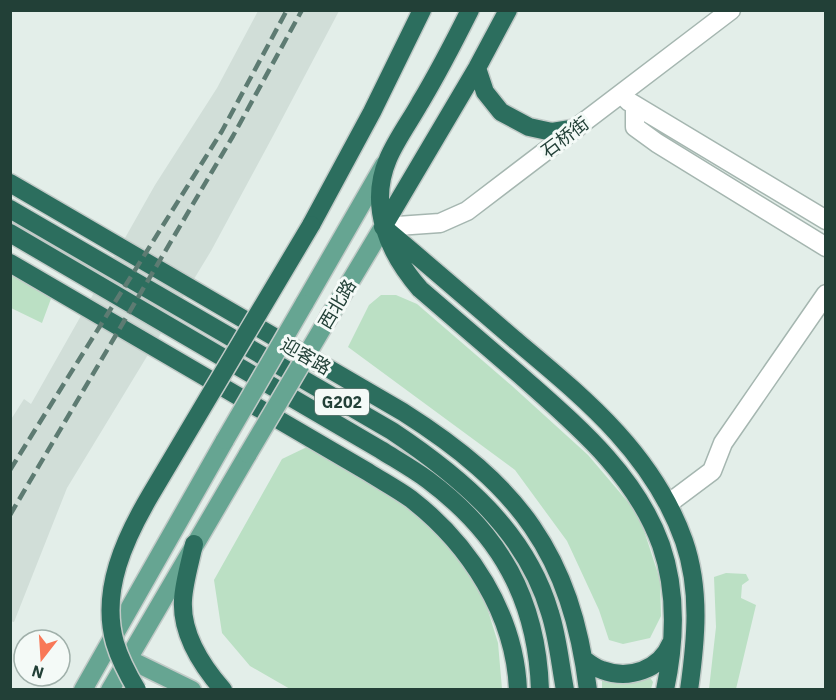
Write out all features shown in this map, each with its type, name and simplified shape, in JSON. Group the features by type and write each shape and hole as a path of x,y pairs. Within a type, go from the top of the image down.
{"highway":[{"path":"137,690 124,667 115,642 111,615 113,589 121,554 140,514 311,225 372,112 422,10"},
{"name":"西北路","path":"388,159 448,56 470,10"},
{"name":"西北路","path":"383,227 477,68 508,10"},
{"path":"477,68 485,92 501,112 529,127 552,132 577,128"},
{"path":"388,159 380,196 380,207 383,227 391,249 404,271 420,288 575,424 604,453 626,482 661,545 669,578 673,610 672,639 665,690"},
{"path":"10,183 403,412 438,434 476,463 530,522 550,554 566,588 578,626 588,690"},
{"name":"迎客路","path":"10,209 392,431 433,458 466,485 496,515 519,547 539,583 550,613 565,690"},
{"path":"383,227 587,401 621,435 647,468 668,504 684,542 693,580 696,614 695,646 689,690"},
{"name":"G202","path":"10,233 381,450 427,479 467,513 498,549 520,590 533,626 540,690"},
{"path":"10,262 411,499 450,536 474,566 498,604 510,642 518,690"},
{"path":"194,544 183,601 186,626 195,650 210,675 223,690"},
{"path":"585,660 601,670 618,674 648,670 659,662 672,639"}],"main road":[{"name":"西北路","path":"82,690 388,159"},
{"name":"西北路","path":"110,690 383,227"},
{"path":"106,649 192,690"}],"street":[{"name":"石桥街","path":"383,227 440,223 467,211 577,128 627,101 731,10"},
{"path":"627,101 825,220"},
{"path":"627,101 635,127 657,144 825,246"},
{"path":"668,504 712,471 723,443 825,294"}],"shaded area":[{"path":"258,11 339,11 211,251 67,488 14,622 10,621 10,421 24,399 31,404 155,185 217,88"}],"green space":[{"path":"10,273 52,296 42,323 11,308"},
{"path":"381,295 396,295 417,304 588,455 639,515 660,580 661,616 650,638 623,644 609,640 599,610 567,541 515,470 348,347 369,305"},
{"path":"309,446 422,517 454,550 481,588 498,643 502,689 290,689 250,666 222,633 214,580 282,459"},
{"path":"726,573 746,574 749,580 742,585 741,598 756,605 736,689 709,689 716,627 714,577"},
{"path":"649,676 653,682 651,689 602,689 602,677"}],"railway":[{"path":"10,470 222,131 287,10"},
{"path":"10,515 233,136 302,10"}]}
